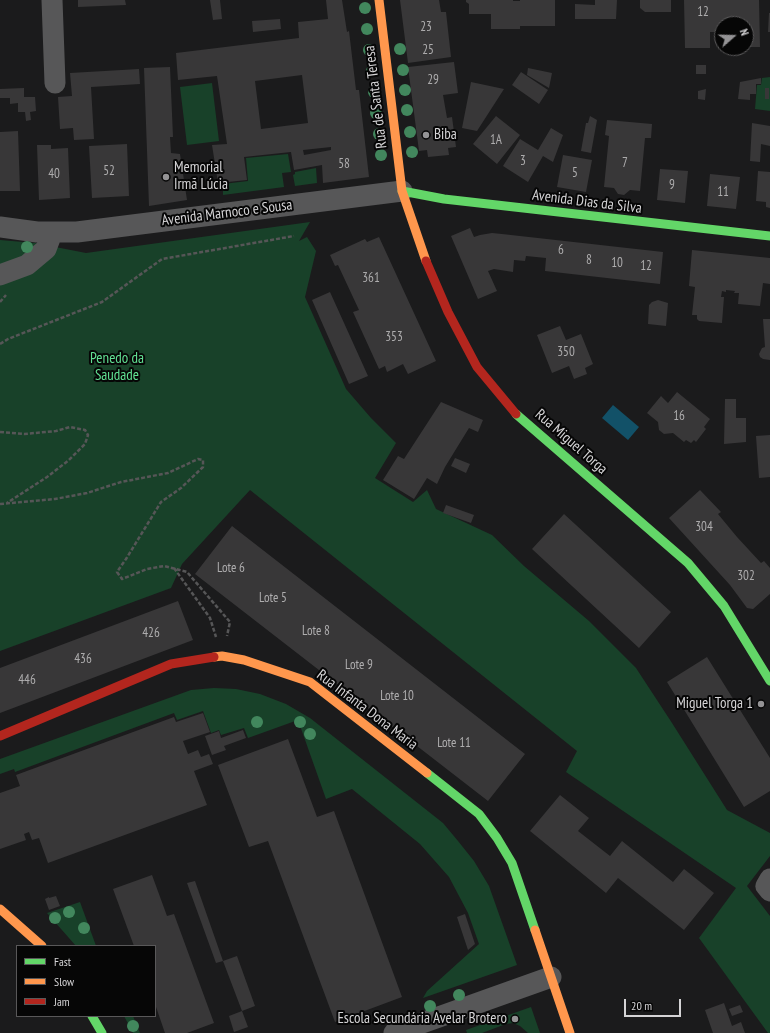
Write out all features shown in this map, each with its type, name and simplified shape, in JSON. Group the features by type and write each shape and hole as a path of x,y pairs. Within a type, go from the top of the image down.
{"street":[{"path":"52,0 55,83"},
{"name":"Rua de Santa Teresa","path":"379,0 402,191"},
{"name":"Avenida Marnoco e Sousa","path":"0,227 52,233 77,232 402,191"},
{"name":"Avenida Dias da Silva","path":"402,191 444,199 770,236"},
{"name":"Rua Miguel Torga","path":"402,191 418,241 434,280 448,312 477,367 512,410 688,563 724,606 770,681"},
{"path":"0,275 27,265 46,249 52,233"},
{"name":"Rua Infanta Dona Maria","path":"0,736 171,664 222,656 244,660 310,682 479,814 497,838 512,863 570,1033"},
{"path":"770,879 766,886 770,891"},
{"path":"0,909 41,945"},
{"path":"394,1033 551,977"},
{"path":"93,1017 102,1033"}],"path":[{"path":"0,344 8,339 102,302 162,259 294,236"},
{"path":"0,432 24,434 56,431 70,427 85,430 88,435 85,444 69,460 47,477 6,504"},
{"path":"0,504 56,499 87,493 121,482 168,473 198,459 203,460 203,467 181,488 161,502 117,572 122,579 147,569 164,566 187,572 230,622 222,656"},
{"path":"174,568 210,618 222,656"}],"green space":[{"path":"770,77 770,111 755,109 757,85 761,85 762,78"},
{"path":"212,83 219,141 187,145 180,87"},
{"path":"288,154 291,172 282,173 284,187 223,195 223,184 248,181 246,158"},
{"path":"316,168 317,183 295,186 293,175 295,172"},
{"name":"Penedo da Saudade","path":"310,222 299,241 307,237 316,251 305,297 346,389 371,418 396,443 375,478 413,502 427,490 436,509 492,535 524,566 589,621 636,668 727,810 770,833 770,856 747,886 770,916 770,1033 768,1033 699,938 736,888 566,772 577,751 250,490 182,564 171,588 0,651 0,240 35,243 86,253"},
{"path":"214,688 236,689 260,694 286,704 310,718 443,823 474,861 489,886 517,965 423,998 427,991 479,944 468,913 449,877 420,844 352,789 326,799 298,720 248,738 244,728 221,735 219,730 211,733 203,711 177,720 174,713 15,772 14,769 0,774 0,759 191,690"},
{"path":"80,902 96,945 75,945 47,913"},
{"name":"Escola Secundária Avelar Brotero","path":"531,1007 540,1033 528,1033 520,1026 513,1023 482,1033 467,1033 466,1030"},
{"path":"125,1017 133,1017 140,1033 133,1033"}],"water":[{"path":"613,405 639,427 628,440 602,418"}],"building":[{"path":"78,0 125,0 126,5 78,7"},
{"path":"210,0 220,0 222,19 213,20"},
{"path":"326,0 342,0 347,32 349,31 356,90 359,90 369,177 323,183 322,165 294,170 291,152 244,157 247,180 218,183 212,145 227,144 217,76 178,80 176,53 299,38 298,22 328,19","holes":["302,75 308,123 261,129 255,81","331,147 331,150 304,155 303,150"]},
{"path":"400,0 439,0 441,12 446,12 451,57 408,63"},
{"path":"466,0 555,0 555,26 520,26 520,29 491,29 491,14 469,14 469,4"},
{"path":"595,0 617,0 616,19 575,19 575,4 595,5"},
{"path":"640,0 671,0 671,12 645,12 640,8"},
{"path":"684,0 759,0 760,47 754,47 754,16 714,16 714,32 710,32 710,48 685,48"},
{"path":"769,13 770,32 768,32"},
{"path":"280,19 281,29 253,32 252,21"},
{"path":"454,62 458,93 443,95 447,118 452,117 456,147 448,148 449,155 428,157 427,150 419,151 408,67"},
{"path":"696,65 706,65 706,74 696,74"},
{"path":"170,67 173,137 170,137 171,153 180,154 187,200 149,206 144,68"},
{"path":"528,68 552,73 549,88 527,75"},
{"path":"139,69 140,84 91,87 94,139 74,140 73,128 60,129 58,97 72,96 70,73"},
{"path":"521,72 548,90 539,104 512,85"},
{"path":"761,78 761,84 756,84 756,94 750,94 750,100 738,99 740,82"},
{"path":"471,82 504,89 477,131 462,128"},
{"path":"24,88 24,97 35,97 36,111 30,112 31,120 26,121 25,112 18,112 18,103 10,104 10,98 0,98 0,89"},
{"path":"765,88 769,88 769,99 765,99"},
{"path":"706,89 705,100 698,99 698,91"},
{"path":"496,116 520,135 497,164 473,144"},
{"path":"590,116 597,120 591,153 581,151 586,123 588,123"},
{"path":"607,120 652,124 651,138 645,138 640,191 630,190 624,195 618,194 614,188 604,187 609,136 605,135"},
{"path":"752,123 770,126 770,146 761,144 760,162 750,161"},
{"path":"551,128 563,135 553,162 543,156 528,182 503,166 520,139 538,150"},
{"path":"18,131 20,191 0,191 0,132"},
{"path":"127,144 129,196 92,198 89,146"},
{"path":"37,145 51,145 51,149 68,148 70,198 39,200"},
{"path":"563,155 592,160 586,192 557,187"},
{"path":"660,169 688,171 685,203 657,200"},
{"path":"758,171 770,172 770,208 766,207 766,202 756,201"},
{"path":"710,174 740,177 736,209 707,206"},
{"path":"470,228 474,237 492,233 663,252 660,284 545,271 546,258 526,256 525,261 514,260 513,272 494,269 488,271 497,291 478,299 451,236"},
{"path":"379,237 436,361 408,374 403,364 387,372 385,366 379,369 353,312 359,310 338,265 335,266 330,255 365,239 367,242"},
{"path":"692,250 770,258 770,284 763,283 760,306 738,304 739,293 726,290 726,292 722,291 721,297 724,297 722,323 699,321 697,319 697,315 692,315 695,287 689,286"},
{"path":"330,292 368,376 349,384 312,300"},
{"path":"658,300 668,303 666,326 648,324 649,305"},
{"path":"763,319 770,319 770,360 763,359 759,354 762,348 765,347"},
{"path":"560,326 566,340 581,334 593,364 585,368 587,374 574,379 569,366 552,373 537,335"},
{"path":"677,392 710,419 704,427 706,429 696,442 694,440 691,443 686,440 684,442 673,433 664,434 659,430 658,422 647,413 661,396 668,403"},
{"path":"725,399 736,399 736,418 746,418 746,442 724,444"},
{"path":"441,402 483,420 478,432 469,428 445,467 437,484 427,478 414,499 383,480 398,456 404,459"},
{"path":"770,435 770,477 759,478 756,436"},
{"path":"455,458 470,464 466,473 451,466"},
{"path":"700,490 721,512 718,514 737,537 761,563 764,561 770,568 770,594 753,609 747,608 730,585 669,518"},
{"path":"446,505 474,515 471,523 443,513"},
{"path":"564,514 671,612 639,648 532,549"},
{"path":"232,526 525,754 488,801 195,574"},
{"path":"178,601 193,640 0,713 0,668"},
{"path":"707,657 770,758 770,791 744,807 667,682"},
{"path":"203,713 210,732 183,741 188,754 198,750 201,757 209,754 213,764 194,771 207,805 48,863 39,838 32,840 29,832 24,834 26,840 0,849 0,793 20,786 16,775 174,717 176,722"},
{"path":"243,730 246,738 224,746 226,750 212,755 205,736 219,731 221,738"},
{"path":"288,739 317,817 334,811 402,997 335,1022 268,841 249,847 218,765"},
{"path":"560,795 589,818 578,831 610,856 622,841 673,882 684,869 714,893 684,930 618,878 606,893 530,831"},
{"path":"152,875 167,916 174,914 214,1023 187,1033 165,1033 156,1007 156,945 134,945 113,889"},
{"path":"195,881 223,961 216,963 187,883"},
{"path":"56,896 60,906 49,910 45,899"},
{"path":"465,914 475,944 468,950 457,917"},
{"path":"237,956 255,1006 242,1011 223,961"},
{"path":"724,1003 732,1026 741,1022 745,1033 713,1033 705,1010"},
{"path":"740,1005 743,1012 732,1016 729,1009"},
{"path":"242,1011 248,1027 234,1032 229,1016"}],"traffic: fast":[{"path":"402,191 444,199 770,236"},
{"path":"516,414 688,563 724,606 770,681"},
{"path":"427,773 479,814 497,838 512,863 535,930"},
{"path":"93,1017 102,1033"}],"traffic: slow":[{"path":"379,0 402,191 426,261"},
{"path":"214,657 222,656 244,660 310,682 427,773"},
{"path":"0,909 41,945"},
{"path":"535,930 570,1033"}],"traffic: jam":[{"path":"426,261 448,312 477,367 516,414"},
{"path":"0,736 171,664 214,657"}],"place":[{"name":"Biba","path":"426,135"},
{"name":"Memorial Irmã Lúcia","path":"166,177"},
{"name":"Miguel Torga 1","path":"761,704"},
{"name":"Escola Secundária Avelar Brotero","path":"515,1019"}]}
